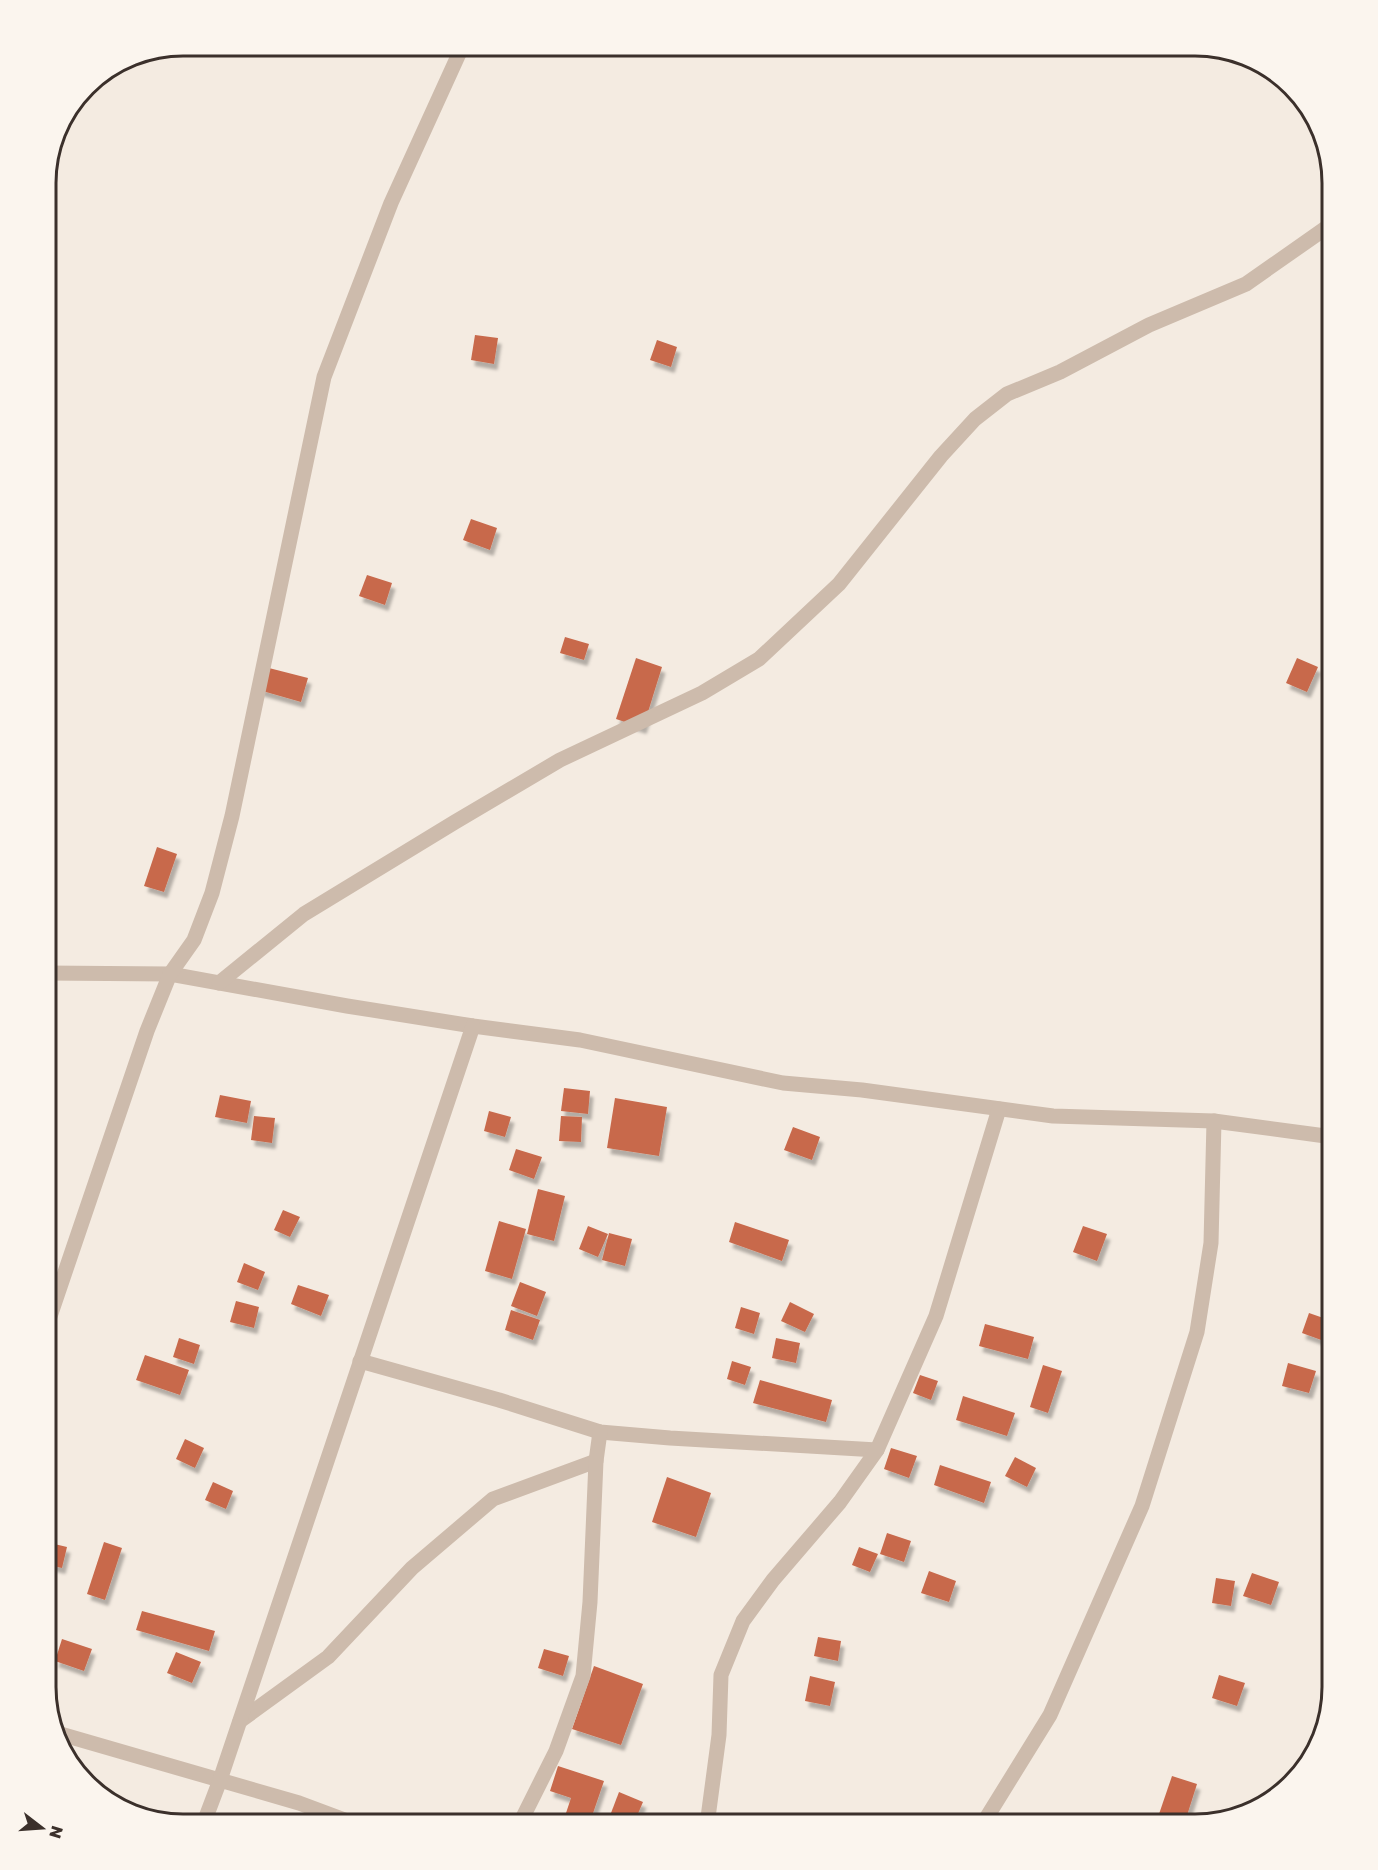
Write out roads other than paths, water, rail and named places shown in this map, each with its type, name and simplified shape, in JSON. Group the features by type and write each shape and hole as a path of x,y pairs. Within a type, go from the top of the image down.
{"street":[{"path":"56,1299 147,1031 170,974 194,940 215,882 232,816 324,377 391,203 458,56"},
{"path":"219,983 304,914 455,822 560,760 702,693 759,659 839,584 941,456 975,419 1007,394 1060,372 1149,325 1246,284 1322,231"},
{"path":"56,973 170,974 347,1006 580,1040 783,1083 862,1090 1053,1116 1214,1121 1322,1136"},
{"path":"207,1814 473,1026"},
{"path":"708,1814 719,1735 722,1675 743,1622 773,1580 840,1502 877,1450 936,1316 999,1109"},
{"path":"989,1814 1050,1715 1142,1506 1197,1332 1211,1243 1214,1121"},
{"path":"360,1361 499,1400 600,1432 877,1450"},
{"path":"524,1814 556,1751 583,1676 590,1602 596,1461 600,1432"},
{"path":"240,1721 328,1657 412,1568 493,1499 596,1461"},
{"path":"65,1735 299,1803 328,1814"}]}
